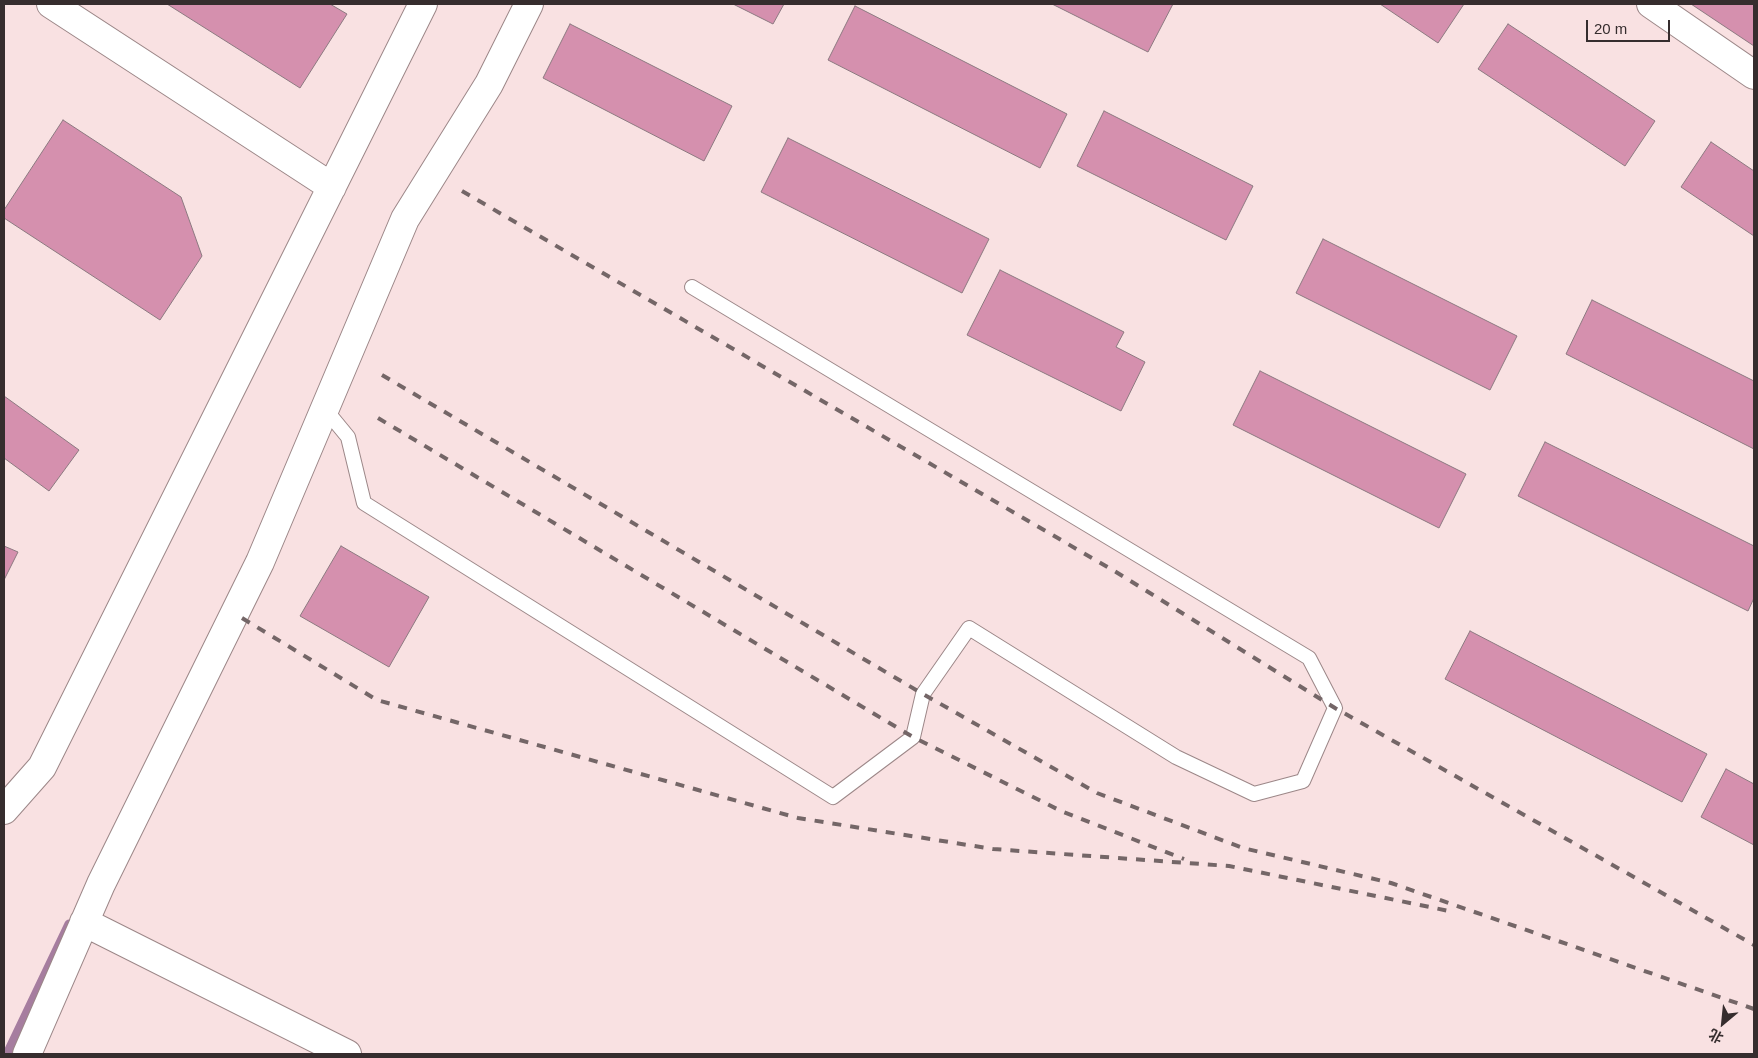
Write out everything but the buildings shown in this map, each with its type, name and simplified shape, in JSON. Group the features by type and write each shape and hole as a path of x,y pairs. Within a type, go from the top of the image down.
{"street":[{"path":"51,4 332,187"},
{"path":"4,810 42,767 424,4"},
{"path":"26,1054 101,884 260,562 405,219 489,84 529,4"},
{"path":"1651,4 1754,76"},
{"path":"84,922 347,1054"}],"lane":[{"path":"325,409 348,437 364,503 833,797 913,737 923,694 969,628 1176,757 1254,794 1303,781 1335,708 1309,658 692,287"}],"waterway":[{"path":"7,1054 69,924"}],"railway":[{"path":"462,191 1116,572 1335,708 1754,945"},
{"path":"382,375 923,694 1097,793 1243,848 1391,883 1754,1009"},
{"path":"378,418 913,737 1061,811 1184,859"},
{"path":"242,618 377,700 798,818 993,849 1229,866 1454,912"}]}
